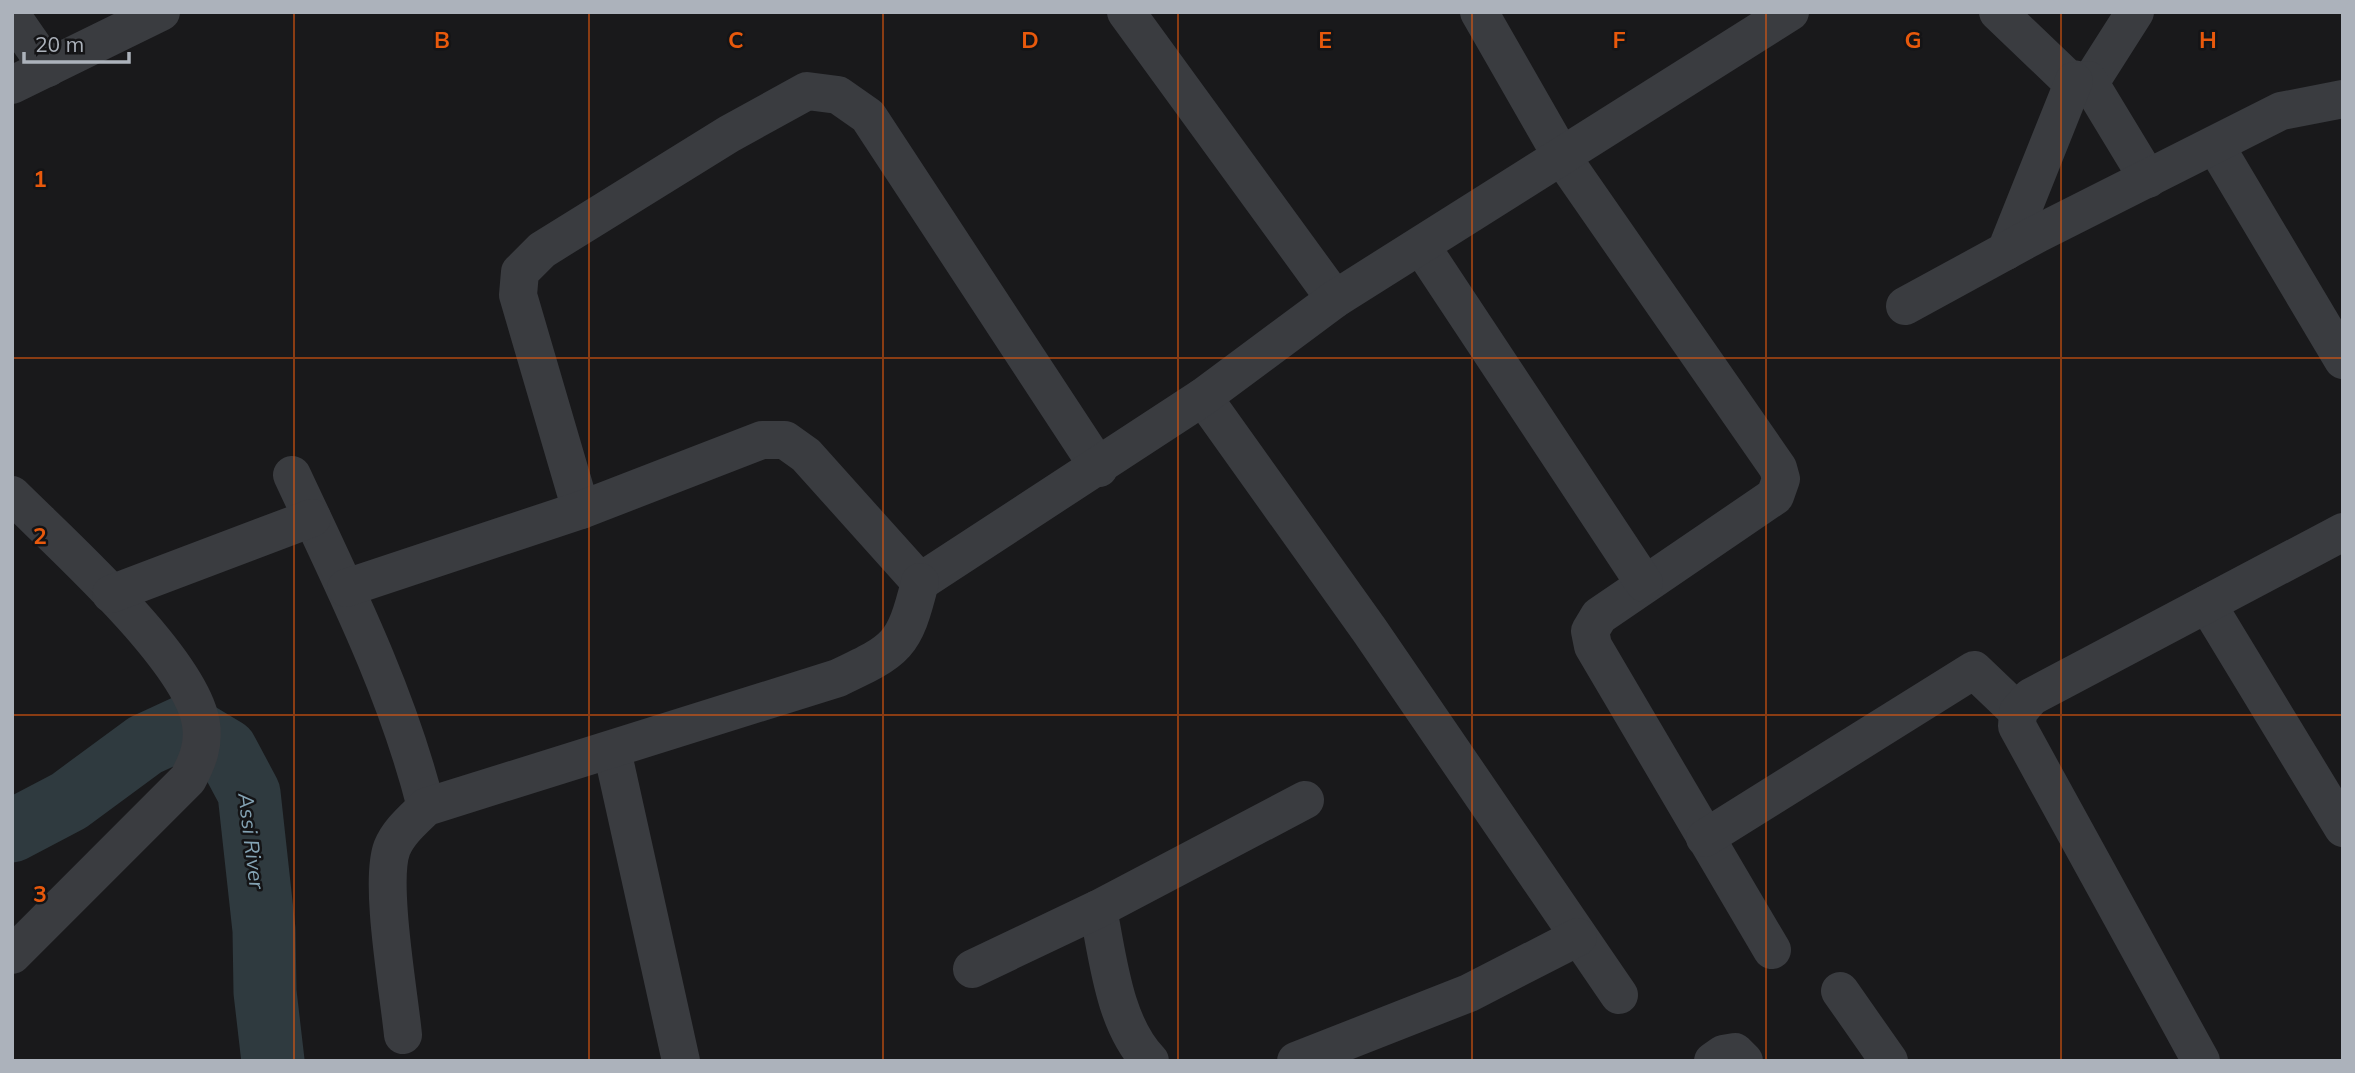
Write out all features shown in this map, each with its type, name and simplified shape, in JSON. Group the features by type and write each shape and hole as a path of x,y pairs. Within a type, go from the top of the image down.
{"street":[{"path":"12,85 161,12"},
{"path":"1126,12 1223,149 1335,299"},
{"path":"1479,12 1562,157 1778,468 1781,479 1775,496 1599,616 1593,623 1590,638 1772,950"},
{"path":"403,1035 388,863 401,832 426,807 838,678 886,655 901,639 910,621 920,582 1203,397 1335,299 1790,12"},
{"path":"1998,12 2067,78 2081,80 2093,78 2135,12"},
{"path":"12,16 48,68"},
{"path":"2081,80 2148,179"},
{"path":"2006,251 2081,80"},
{"path":"581,510 518,295 520,272 542,250 729,134 807,91 838,95 868,116 1098,468"},
{"path":"1905,306 2006,251 2281,111 2343,99"},
{"path":"2215,145 2343,360"},
{"path":"1421,246 1644,583"},
{"path":"1203,397 1486,799 1619,995"},
{"path":"346,588 581,510 762,440 785,440 806,455 920,582"},
{"path":"292,475 346,588 416,765 426,807"},
{"path":"12,495 136,619 184,683 201,736 188,779 12,955"},
{"path":"111,594 312,518"},
{"path":"2202,1061 2017,726 2018,712 2031,697 2343,532"},
{"path":"2207,604 2343,828"},
{"path":"1706,838 1974,670 2018,712"},
{"path":"612,750 681,1061"},
{"path":"972,970 1098,909 1305,800"},
{"path":"1098,909 1131,1036 1150,1061"},
{"path":"1296,1061 1469,993 1578,937"},
{"path":"1840,991 1889,1061"},
{"path":"1713,1061 1723,1054 1735,1052 1744,1061"}],"waterway":[{"name":"Assi River","path":"12,831 69,801 145,745 186,726 226,750 249,793 264,930 265,992 273,1061"}]}
